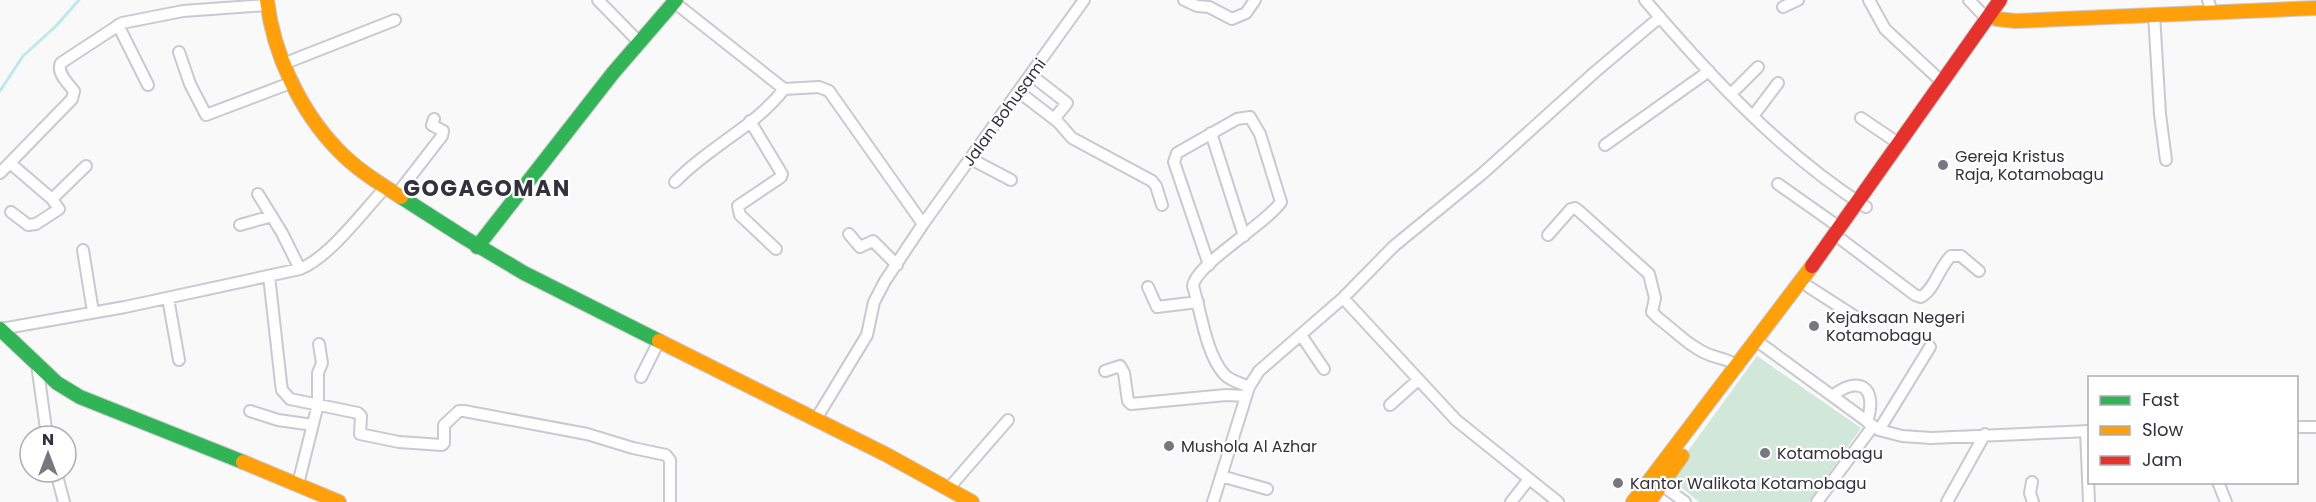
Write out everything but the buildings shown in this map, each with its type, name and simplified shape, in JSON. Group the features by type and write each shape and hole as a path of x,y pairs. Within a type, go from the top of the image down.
{"street":[{"path":"598,0 639,42"},
{"name":"Jalan Bohusami","path":"816,419 867,335 874,302 885,281 1084,0"},
{"path":"1184,0 1197,6 1209,7 1232,19 1246,13 1254,0"},
{"path":"1645,0 1753,116 1811,169 1862,204"},
{"path":"1783,7 1798,0"},
{"path":"1869,0 1881,24 1941,81"},
{"path":"1969,0 1991,18 2016,21 2154,14 2210,6 2291,4 2316,8"},
{"path":"1633,502 1656,481 1761,344 1862,204 1991,18 2000,0"},
{"path":"1862,204 1898,143 1941,81 1991,18 2010,0"},
{"path":"477,247 639,42 675,1 784,89 819,87 829,91 924,224"},
{"path":"0,172 74,95 74,91 60,72 61,63 118,25 183,11 267,2 273,35 283,64 331,144 391,191 477,247 659,342 883,453 972,502"},
{"path":"2154,14 2160,114 2166,160"},
{"path":"1213,502 1247,392 1259,371 1342,298 1394,246 1482,174 1586,79 1660,17"},
{"path":"283,64 395,20"},
{"path":"118,25 148,85"},
{"path":"178,52 190,84 206,116 293,82"},
{"path":"1731,94 1758,67"},
{"path":"1605,146 1709,71"},
{"path":"1031,75 1067,103 1054,119"},
{"path":"1753,116 1778,83"},
{"path":"675,182 697,160 769,106 784,89"},
{"path":"1019,92 1054,119 1072,138 1152,180 1162,205"},
{"path":"1209,266 1174,162 1177,153 1242,117 1250,117 1260,135 1281,197 1280,205 1193,282 1212,353 1224,374 1247,392"},
{"path":"1861,118 1898,143"},
{"path":"0,329 168,298 300,269 315,261 391,191 442,136 443,131 432,126 434,119"},
{"path":"750,121 782,174 781,177 738,206 738,210 740,215 776,249"},
{"path":"1211,133 1244,236"},
{"path":"971,159 1011,180"},
{"path":"10,163 52,199 59,209 36,224 28,225 10,212"},
{"path":"52,199 86,166"},
{"path":"1778,184 1915,296 1921,297 1926,294 1944,262 1951,256 1961,256 1979,271"},
{"path":"258,194 300,269"},
{"path":"1548,235 1571,209 1575,208 1648,274 1655,298 1652,312 1658,318 1700,350 1727,359 1738,366"},
{"path":"240,225 272,216"},
{"path":"849,234 860,248 873,242 897,265"},
{"path":"1649,502 1656,481 1738,366 1761,344 1809,287 1841,234"},
{"path":"83,250 93,312"},
{"path":"269,276 282,390 290,399 358,412 361,416 360,434 399,442 442,446 444,425 459,411 464,411 587,434 666,455 670,460 670,502"},
{"path":"1148,287 1157,307 1198,302"},
{"path":"1809,287 1854,316"},
{"path":"168,298 179,360"},
{"path":"1342,298 1476,438 1558,502"},
{"path":"0,329 57,383 80,397 339,502"},
{"path":"1301,335 1324,369"},
{"path":"641,377 659,342"},
{"path":"298,484 318,404 318,373 322,363 319,344"},
{"path":"1761,344 1873,426 1902,436 1931,438 2088,431"},
{"path":"1817,502 1930,347"},
{"path":"37,364 45,424"},
{"path":"1105,371 1120,366 1124,373 1128,401 1131,404 1247,392"},
{"path":"1390,405 1418,380"},
{"path":"1832,396 1842,388 1850,386 1867,390 1872,400 1873,426"},
{"path":"250,411 278,420 313,425"},
{"path":"949,488 1008,420"},
{"path":"2298,427 2316,427"},
{"path":"1947,502 1984,434"},
{"path":"1221,476 1267,489"},
{"path":"1511,502 1529,479"},
{"path":"1656,481 1685,502"},
{"path":"2032,482 2030,494 2033,502"},
{"path":"59,484 64,502"},
{"path":"2089,484 2090,502"},
{"path":"2218,484 2226,502"}],"green space":[{"name":"Kotamobagu","path":"1757,356 1861,428 1809,502 1699,502 1669,477"}],"waterway":[{"path":"0,91 23,56 56,26 79,0"}],"traffic: fast":[{"path":"477,247 613,73 676,0"},
{"path":"401,197 524,273 659,341"},
{"path":"0,329 57,383 80,397 243,462"}],"traffic: slow":[{"path":"267,0 270,20 282,60 290,80 312,118 324,135 345,157 401,197"},
{"path":"1990,15 1997,19 2016,21 2316,8"},
{"path":"1633,502 1812,266"},
{"path":"659,341 887,455 972,502"},
{"path":"1649,502 1682,456"},
{"path":"243,462 339,502"}],"traffic: jam":[{"path":"1812,266 2000,0"}],"place":[{"name":"Gereja Kristus Raja, Kotamobagu","path":"1943,165"},
{"name":"Kejaksaan Negeri Kotamobagu","path":"1814,326"},
{"name":"Mushola Al Azhar","path":"1169,446"},
{"name":"Kotamobagu","path":"1765,453"},
{"name":"Kantor Walikota Kotamobagu","path":"1618,483"}],"district":[{"name":"GOGAGOMAN","path":"487,188"}]}
